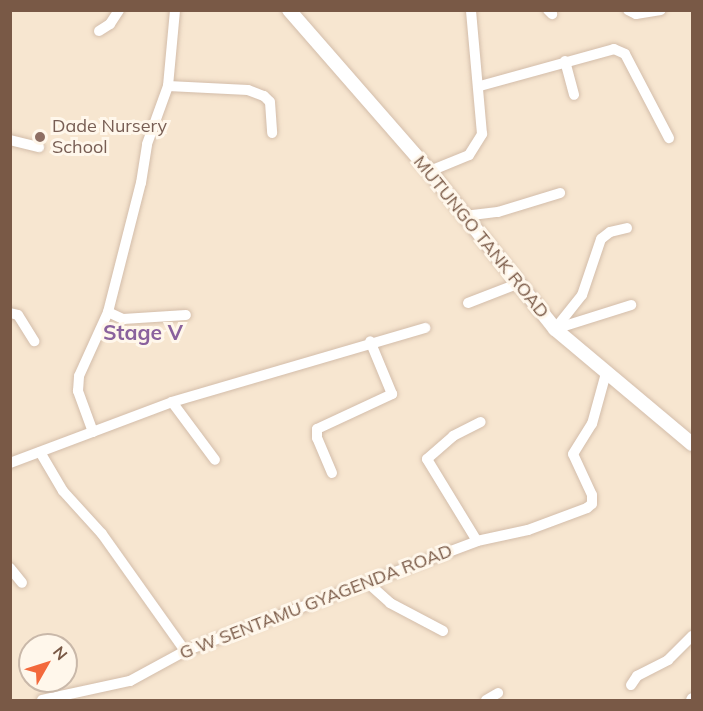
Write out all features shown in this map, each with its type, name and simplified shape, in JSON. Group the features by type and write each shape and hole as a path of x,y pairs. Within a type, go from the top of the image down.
{"street":[{"path":"99,31 110,24 119,10"},
{"path":"93,432 77,384 108,312 141,183 147,144 168,86 175,10"},
{"name":"MUTUNGO TANK ROAD","path":"289,10 429,171 555,329 693,444"},
{"path":"429,171 469,155 478,145 480,86 471,10"},
{"path":"628,10 636,14 661,10"},
{"path":"480,86 554,68 565,61 614,49 625,54 669,138"},
{"path":"565,61 574,95"},
{"path":"168,86 248,90 264,96 270,102 272,133"},
{"path":"10,140 39,147"},
{"path":"464,216 498,212 560,194"},
{"path":"555,329 582,295 601,239 610,232 627,228"},
{"path":"468,303 517,284"},
{"path":"555,329 631,304"},
{"path":"108,312 123,320 186,315"},
{"path":"10,313 18,315 34,341"},
{"path":"10,463 172,402 370,341 425,328"},
{"path":"332,473 317,438 317,429 392,394 370,341"},
{"name":"G W SENTAMU GYAGENDA ROAD","path":"42,700 130,681 185,651 477,541 528,530 592,504 573,454 592,424 606,373"},
{"path":"172,402 215,460"},
{"path":"477,541 427,459 453,436 481,422"},
{"path":"40,452 63,492 102,534 185,651"},
{"path":"10,568 22,583"},
{"path":"368,582 390,603 443,631"},
{"path":"631,686 637,676 668,660 693,636"},
{"path":"486,700 498,693"}],"shaded area":[{"path":"10,11 692,11 692,700 11,700"}],"place":[{"name":"Dade Nursery School","path":"40,137"}],"district":[{"name":"Stage V","path":"143,332"}]}
